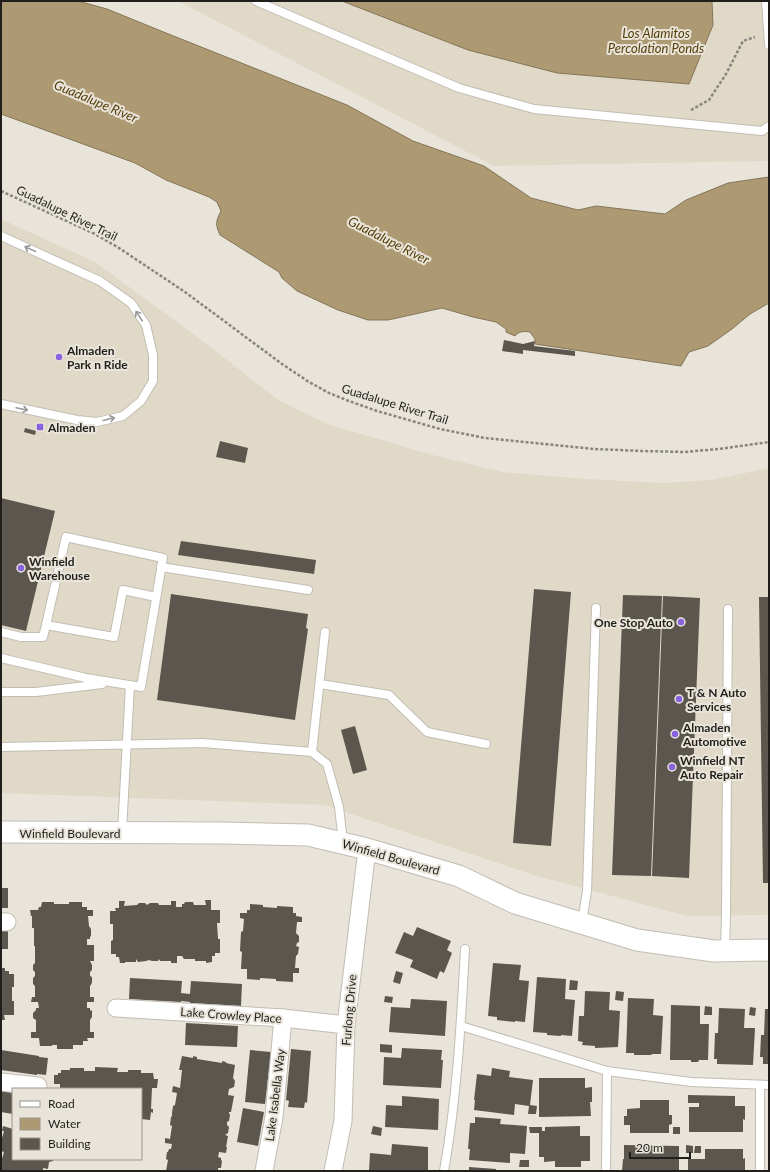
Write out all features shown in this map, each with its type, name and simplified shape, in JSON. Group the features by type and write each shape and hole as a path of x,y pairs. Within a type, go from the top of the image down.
{"street":[{"name":"Winfield Boulevard","path":"1,832 308,835 367,849 459,876 515,903 636,940 714,951 769,950"},
{"name":"Furlong Drive","path":"333,1171 343,1120 346,1025 367,849"},
{"name":"Lake Crowley Place","path":"116,1008 283,1018 346,1025"},
{"name":"Lake Isabella Way","path":"264,1171 274,1117 283,1018"},
{"path":"1,1082 38,1086"}],"lane":[{"path":"256,1 459,88 534,108 762,131 769,126"},
{"path":"766,1 769,45"},
{"path":"1,236 100,281 131,303 146,325 153,355 153,381 141,401 123,416 97,422 77,420 1,404"},
{"path":"1,632 21,637 43,637 66,537 163,558 141,687 86,678 1,658"},
{"path":"161,567 308,590"},
{"path":"46,625 114,637 123,590 156,597"},
{"path":"581,923 587,890 596,608"},
{"path":"725,951 728,609"},
{"path":"312,752 325,632"},
{"path":"1,692 36,692 113,683"},
{"path":"320,684 389,695 427,732 486,744"},
{"path":"122,833 130,685"},
{"path":"1,748 203,743 312,752 328,764 339,807 343,843"},
{"path":"444,1171 450,1136 461,1026 466,949"},
{"path":"461,1026 607,1071 691,1082 765,1085 760,1171"},
{"path":"606,1171 607,1071"}],"path":[{"path":"672,122 709,100 726,74 743,41 769,32"},
{"name":"Guadalupe River Trail","path":"1,191 95,234 119,248 185,292 282,364 309,382 329,393 349,401 440,429 485,438 643,452 684,452 720,449 769,442"}],"shaded area":[{"path":"178,1 769,1 769,161 494,166"},
{"path":"1,219 95,262 196,336 280,401 328,424 425,453 502,472 586,479 664,483 711,480 769,468 769,915 687,916 537,876 324,805 1,793"}],"water":[{"name":"Guadalupe River","path":"1,1 78,1 107,9 347,105 413,141 484,166 531,198 578,210 596,206 665,214 686,200 728,183 769,177 769,303 750,314 708,346 689,352 681,366 535,344 535,339 530,332 518,333 515,336 506,332 506,329 496,322 442,308 388,320 368,320 338,310 297,291 282,278 279,272 220,235 217,228 217,223 221,211 217,202 209,197 166,180 135,163 1,114"},
{"name":"Los Alamitos Percolation Ponds","path":"342,1 712,1 713,25 689,84 557,73 468,50"}],"building":[{"path":"504,340 523,344 535,341 534,346 575,351 575,356 523,350 523,354 502,351"},
{"path":"25,428 36,431 35,435 24,432"},
{"path":"220,441 248,448 245,463 216,457"},
{"name":"Winfield Warehouse","path":"1,498 55,511 26,631 1,625"},
{"path":"181,541 316,560 314,574 178,555"},
{"path":"534,589 571,592 551,846 513,843"},
{"path":"171,594 308,614 306,628 308,629 295,720 157,700"},
{"path":"623,595 662,596 651,876 612,875"},
{"path":"663,596 700,598 689,878 652,876"},
{"path":"759,597 769,597 769,883 763,883"},
{"path":"355,726 367,770 353,774 341,730"},
{"path":"1,888 8,888 8,908 1,908"},
{"path":"205,900 211,900 211,910 220,910 220,923 217,923 218,939 220,939 220,953 215,953 215,956 212,956 212,962 206,963 206,961 195,961 195,959 184,959 182,956 177,956 177,963 171,963 171,961 160,961 159,959 158,961 149,960 138,962 136,959 136,962 120,963 119,957 116,957 116,954 111,954 113,924 110,924 110,911 116,911 115,908 119,908 119,901 125,901 124,906 137,905 139,903 145,903 147,905 150,903 158,903 159,905 171,905 171,901 176,901 176,907 182,907 182,904 185,902 193,902 194,905 206,905"},
{"path":"42,902 69,904 69,902 82,902 82,907 87,907 87,910 93,910 93,916 88,916 91,936 90,939 87,939 87,945 94,945 94,961 90,961 92,965 90,976 92,977 92,983 90,986 90,997 94,997 94,1002 87,1002 87,1008 90,1008 92,1011 90,1032 94,1032 94,1038 87,1038 88,1041 83,1041 83,1045 73,1045 73,1049 57,1049 57,1045 40,1046 39,1038 31,1038 31,1032 36,1032 36,1020 33,1018 33,1013 36,1008 39,1008 38,1002 31,1002 32,997 35,997 33,978 35,976 35,972 33,970 33,965 35,963 35,946 34,928 32,928 32,916 30,910 38,910 39,907 41,907"},
{"path":"250,904 277,908 277,906 293,907 293,913 296,913 296,916 302,917 302,922 297,922 296,933 299,936 299,942 296,946 299,947 298,954 296,956 295,968 299,968 299,973 293,973 293,982 276,981 276,979 247,979 247,969 241,969 241,932 243,931 244,919 240,918 240,913 247,913 247,910 250,910"},
{"path":"417,927 451,941 447,950 452,953 444,973 440,971 437,979 410,967 413,960 395,953 404,932 413,936"},
{"path":"1,929 8,929 8,949 1,949"},
{"path":"493,963 521,965 519,980 529,981 525,1022 497,1020 497,1017 488,1016"},
{"path":"1,968 5,968 5,971 9,971 9,974 14,974 12,1001 14,1001 14,1015 4,1015 5,1020 1,1020"},
{"path":"396,971 403,973 400,984 393,982"},
{"path":"537,977 566,979 565,999 575,1000 572,1036 547,1035 547,1033 533,1032"},
{"path":"130,978 182,981 181,993 190,994 191,981 242,984 241,1006 190,1003 181,1001 129,999"},
{"path":"570,980 578,981 577,990 569,990"},
{"path":"585,991 610,992 609,1010 620,1011 618,1047 595,1048 595,1046 582,1045 583,1042 578,1041 579,1016 584,1016"},
{"path":"616,991 624,992 623,1001 615,1000"},
{"path":"385,996 393,997 392,1003 384,1002"},
{"path":"628,998 654,999 653,1015 663,1016 661,1054 634,1055 634,1053 626,1053"},
{"path":"411,999 447,1001 445,1036 389,1032 391,1007 410,1008"},
{"path":"671,1005 700,1006 700,1024 709,1024 708,1060 691,1062 691,1060 670,1060"},
{"path":"705,1006 712,1007 712,1015 704,1015"},
{"path":"750,1007 756,1008 755,1016 749,1015"},
{"path":"719,1008 745,1009 744,1028 755,1028 753,1065 717,1064 717,1059 714,1059 715,1033 718,1033"},
{"path":"765,1009 769,1009 769,1064 763,1064 763,1057 760,1057 761,1035 764,1035"},
{"path":"186,1023 238,1026 237,1047 185,1045"},
{"path":"380,1044 392,1045 392,1053 380,1052"},
{"path":"402,1048 442,1050 441,1060 443,1060 441,1088 383,1085 384,1057 401,1058"},
{"path":"291,1049 311,1051 307,1103 305,1102 304,1108 288,1107 289,1101 286,1100"},
{"path":"1,1050 48,1058 46,1075 1,1070"},
{"path":"250,1050 271,1052 265,1104 245,1102"},
{"path":"182,1056 193,1058 193,1056 197,1057 197,1059 222,1063 222,1061 235,1065 233,1078 235,1081 234,1087 229,1089 228,1095 234,1096 231,1112 229,1112 229,1121 227,1122 229,1127 228,1133 225,1135 228,1136 227,1147 226,1153 219,1152 218,1157 221,1158 222,1161 221,1168 218,1168 218,1171 166,1171 168,1160 166,1159 167,1152 171,1149 172,1144 165,1143 165,1138 170,1139 172,1126 170,1125 171,1117 177,1093 172,1092 173,1086 180,1088 182,1070 179,1070"},
{"path":"95,1067 118,1068 117,1072 141,1070 141,1073 153,1073 154,1079 158,1079 157,1088 152,1088 151,1109 153,1109 153,1113 151,1112 150,1120 142,1119 142,1088 60,1088 60,1084 54,1084 54,1075 61,1073 61,1070 70,1070 70,1068 84,1068 84,1071 95,1071"},
{"path":"492,1068 510,1071 509,1077 533,1080 530,1105 537,1106 536,1114 528,1114 529,1106 515,1104 514,1115 474,1110 477,1074 491,1076"},
{"path":"539,1078 585,1078 585,1088 592,1087 592,1102 590,1102 591,1116 539,1117"},
{"path":"1,1091 12,1093 12,1114 1,1112"},
{"path":"688,1095 735,1096 735,1106 745,1106 743,1132 689,1132 689,1107 699,1107 699,1103 688,1103"},
{"path":"402,1096 439,1099 438,1130 385,1127 386,1105 402,1106"},
{"path":"640,1100 669,1100 669,1115 672,1115 672,1124 669,1125 669,1133 630,1133 630,1125 624,1125 624,1116 627,1116 627,1109 640,1108"},
{"path":"243,1108 264,1112 258,1146 237,1142"},
{"path":"475,1117 501,1119 500,1124 527,1126 525,1154 510,1153 510,1163 469,1160 470,1149 468,1149 470,1123 475,1123"},
{"path":"3,1126 12,1129 12,1160 53,1160 49,1162 48,1169 43,1168 43,1171 1,1171 1,1162 4,1152 1,1151 1,1141 4,1131 2,1131"},
{"path":"373,1126 382,1128 381,1136 371,1134"},
{"path":"580,1126 580,1136 590,1136 590,1161 581,1161 581,1167 555,1167 555,1161 544,1162 544,1157 539,1157 539,1133 530,1133 529,1127 542,1127 542,1131 545,1131 545,1127"},
{"path":"673,1127 680,1127 680,1134 673,1134"},
{"path":"392,1144 428,1147 428,1171 369,1171 370,1153 391,1155"},
{"path":"624,1145 679,1146 679,1171 622,1171"},
{"path":"686,1145 693,1146 693,1153 686,1153"},
{"path":"695,1146 701,1146 701,1153 694,1153"},
{"path":"705,1149 743,1149 745,1171 688,1171 688,1159 705,1159"},
{"path":"520,1160 529,1160 529,1167 519,1167"},
{"path":"469,1167 496,1169 496,1171 469,1171"}],"place":[{"name":"Almaden Park n Ride","path":"59,357"},
{"name":"Almaden","path":"40,427"},
{"name":"Winfield Warehouse","path":"21,568"},
{"name":"One Stop Auto","path":"681,622"},
{"name":"T & N Auto Services","path":"679,699"},
{"name":"Almaden Automotive","path":"675,734"},
{"name":"Winfield NT Auto Repair","path":"672,767"}]}
